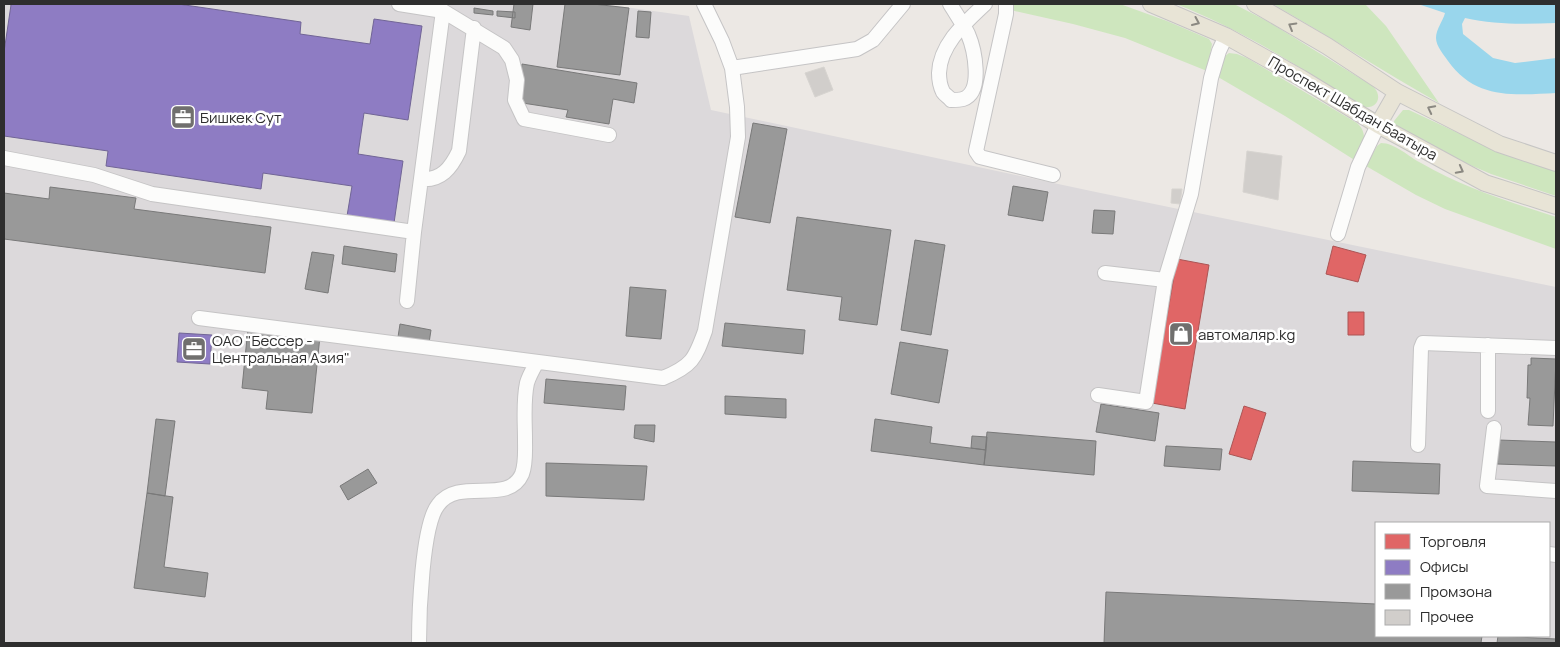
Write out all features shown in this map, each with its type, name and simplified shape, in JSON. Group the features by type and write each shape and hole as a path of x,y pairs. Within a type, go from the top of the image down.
{"main road":[{"name":"Проспект Шабдан Баатыра","path":"1151,4 1226,36 1294,74 1378,125 1485,183 1556,206"},
{"path":"1255,4 1327,46 1397,92 1499,144 1556,163"},
{"path":"1378,125 1397,92"}],"lane":[{"path":"399,4 443,11 474,28 504,48 512,60 516,80 515,100 524,119 609,135"},
{"path":"199,318 663,378 687,366 696,355 705,331 738,137 737,107 732,68 722,41 704,4"},
{"path":"732,68 857,49 873,40 903,4"},
{"path":"950,4 962,25 968,34 977,63 974,84 970,93 964,99 952,100 942,91 939,80 940,64 945,50 962,25 985,4"},
{"path":"1006,4 1006,14 976,151 980,157 1053,175"},
{"path":"407,301 414,232 443,11"},
{"path":"421,179 431,180 442,174 453,164 459,151 474,28"},
{"path":"1098,395 1146,402 1165,280 1191,194 1211,78 1219,51 1226,36"},
{"path":"1338,234 1358,167 1378,125"},
{"path":"4,158 94,175 152,194 414,232"},
{"path":"1105,273 1165,280"},
{"path":"1418,444 1421,348 1424,343 1556,348"},
{"path":"1488,344 1488,411"},
{"path":"418,643 428,529 431,516 438,504 447,496 458,491 494,490 508,488 516,483 522,473 525,456 526,393 528,381 536,362"},
{"path":"1494,428 1488,486 1556,491"}],"shaded area":[{"path":"4,4 603,4 689,16 711,110 1556,287 1556,643 4,643"}],"green space":[{"path":"1011,4 1120,4 1209,39 1212,44 1207,71 1125,38 1010,10"},
{"path":"1176,4 1234,4 1267,21 1371,85 1378,93 1377,101 1371,107 1360,106 1316,77 1248,37"},
{"path":"1273,4 1365,4 1386,26 1439,103 1315,28"},
{"path":"1229,53 1247,58 1357,123 1363,132 1364,141 1356,161 1285,116 1218,77 1224,57"},
{"path":"1403,110 1409,110 1499,152 1556,170 1556,196 1491,174 1447,155 1394,126 1394,121"},
{"path":"1381,143 1391,145 1437,172 1470,187 1556,217 1556,249 1445,209 1416,195 1366,166 1377,146"}],"water":[{"path":"1418,4 1556,4 1556,23 1499,23 1465,18 1462,24 1463,34 1493,58 1515,63 1556,58 1556,93 1511,94 1483,89 1471,83 1459,74 1437,44 1436,35 1445,13"}],"building: Торговля":[{"path":"1333,246 1366,255 1358,282 1326,274"},
{"name":"автомаляр.kg","path":"1177,259 1209,265 1185,409 1152,403"},
{"path":"1348,312 1364,312 1364,335 1348,335"},
{"path":"1244,406 1266,413 1251,460 1229,454"}],"building: Офисы":[{"name":"Бишкек Сут","path":"9,4 178,4 301,22 300,34 370,44 374,19 422,26 408,120 364,113 358,154 403,161 394,223 347,216 352,186 263,173 261,189 106,166 108,151 4,136 4,52 11,5"},
{"name":"ОАО \"Бессер - Центральная Азия\"","path":"179,333 212,335 210,364 177,362"}],"building: Промзона":[{"path":"514,4 533,4 530,30 511,27"},
{"path":"565,4 593,4 629,8 620,75 557,67"},
{"path":"474,8 493,11 493,15 474,13"},
{"path":"497,11 515,12 515,18 497,16"},
{"path":"638,11 651,12 649,38 636,37"},
{"path":"522,64 637,83 634,103 613,99 609,124 566,117 568,110 516,102"},
{"path":"753,123 787,129 770,223 735,217"},
{"path":"1013,186 1048,192 1043,221 1008,215"},
{"path":"50,187 136,198 134,209 271,227 265,273 4,239 4,193 49,199"},
{"path":"1094,210 1115,211 1113,234 1092,233"},
{"path":"797,217 891,230 877,325 839,320 842,297 787,290"},
{"path":"915,240 945,245 931,335 901,330"},
{"path":"344,246 397,254 395,272 342,264"},
{"path":"312,252 334,255 328,293 305,289"},
{"path":"630,287 666,290 661,339 626,336"},
{"path":"725,323 805,330 803,354 722,346"},
{"path":"400,324 431,330 429,343 398,337"},
{"path":"248,328 320,336 312,413 266,409 268,391 242,388"},
{"path":"900,342 948,350 939,403 891,394"},
{"path":"1531,358 1556,359 1553,426 1528,425 1530,398 1527,398 1528,365 1531,365"},
{"path":"546,379 626,386 624,410 544,403"},
{"path":"725,396 786,399 786,418 725,414"},
{"path":"1101,404 1159,413 1155,441 1096,432"},
{"path":"156,419 175,421 165,496 147,493"},
{"path":"875,419 932,427 930,443 986,450 984,465 871,451"},
{"path":"635,425 655,425 654,442 634,438"},
{"path":"987,432 1096,441 1094,475 984,465"},
{"path":"972,436 987,437 986,450 971,448"},
{"path":"1498,440 1556,442 1556,466 1497,464"},
{"path":"1166,446 1222,449 1220,470 1164,466"},
{"path":"1353,461 1440,464 1439,494 1352,491"},
{"path":"546,463 647,466 644,500 546,496"},
{"path":"368,469 377,483 348,500 340,486"},
{"path":"147,493 173,497 164,567 208,573 205,597 134,588"},
{"path":"1106,592 1375,604 1375,637 1482,637 1481,643 1104,643"},
{"path":"1498,637 1556,639 1556,643 1497,643"}],"building: Прочее":[{"path":"824,67 833,90 815,97 805,73"},
{"path":"1247,151 1282,156 1278,200 1243,192"},
{"path":"1172,189 1182,189 1180,204 1171,203"}],"place":[{"name":"Бишкек Сут","path":"183,117"},
{"name":"автомаляр.kg","path":"1181,334"},
{"name":"ОАО \"Бессер - Центральная Азия\"","path":"194,349"}]}
